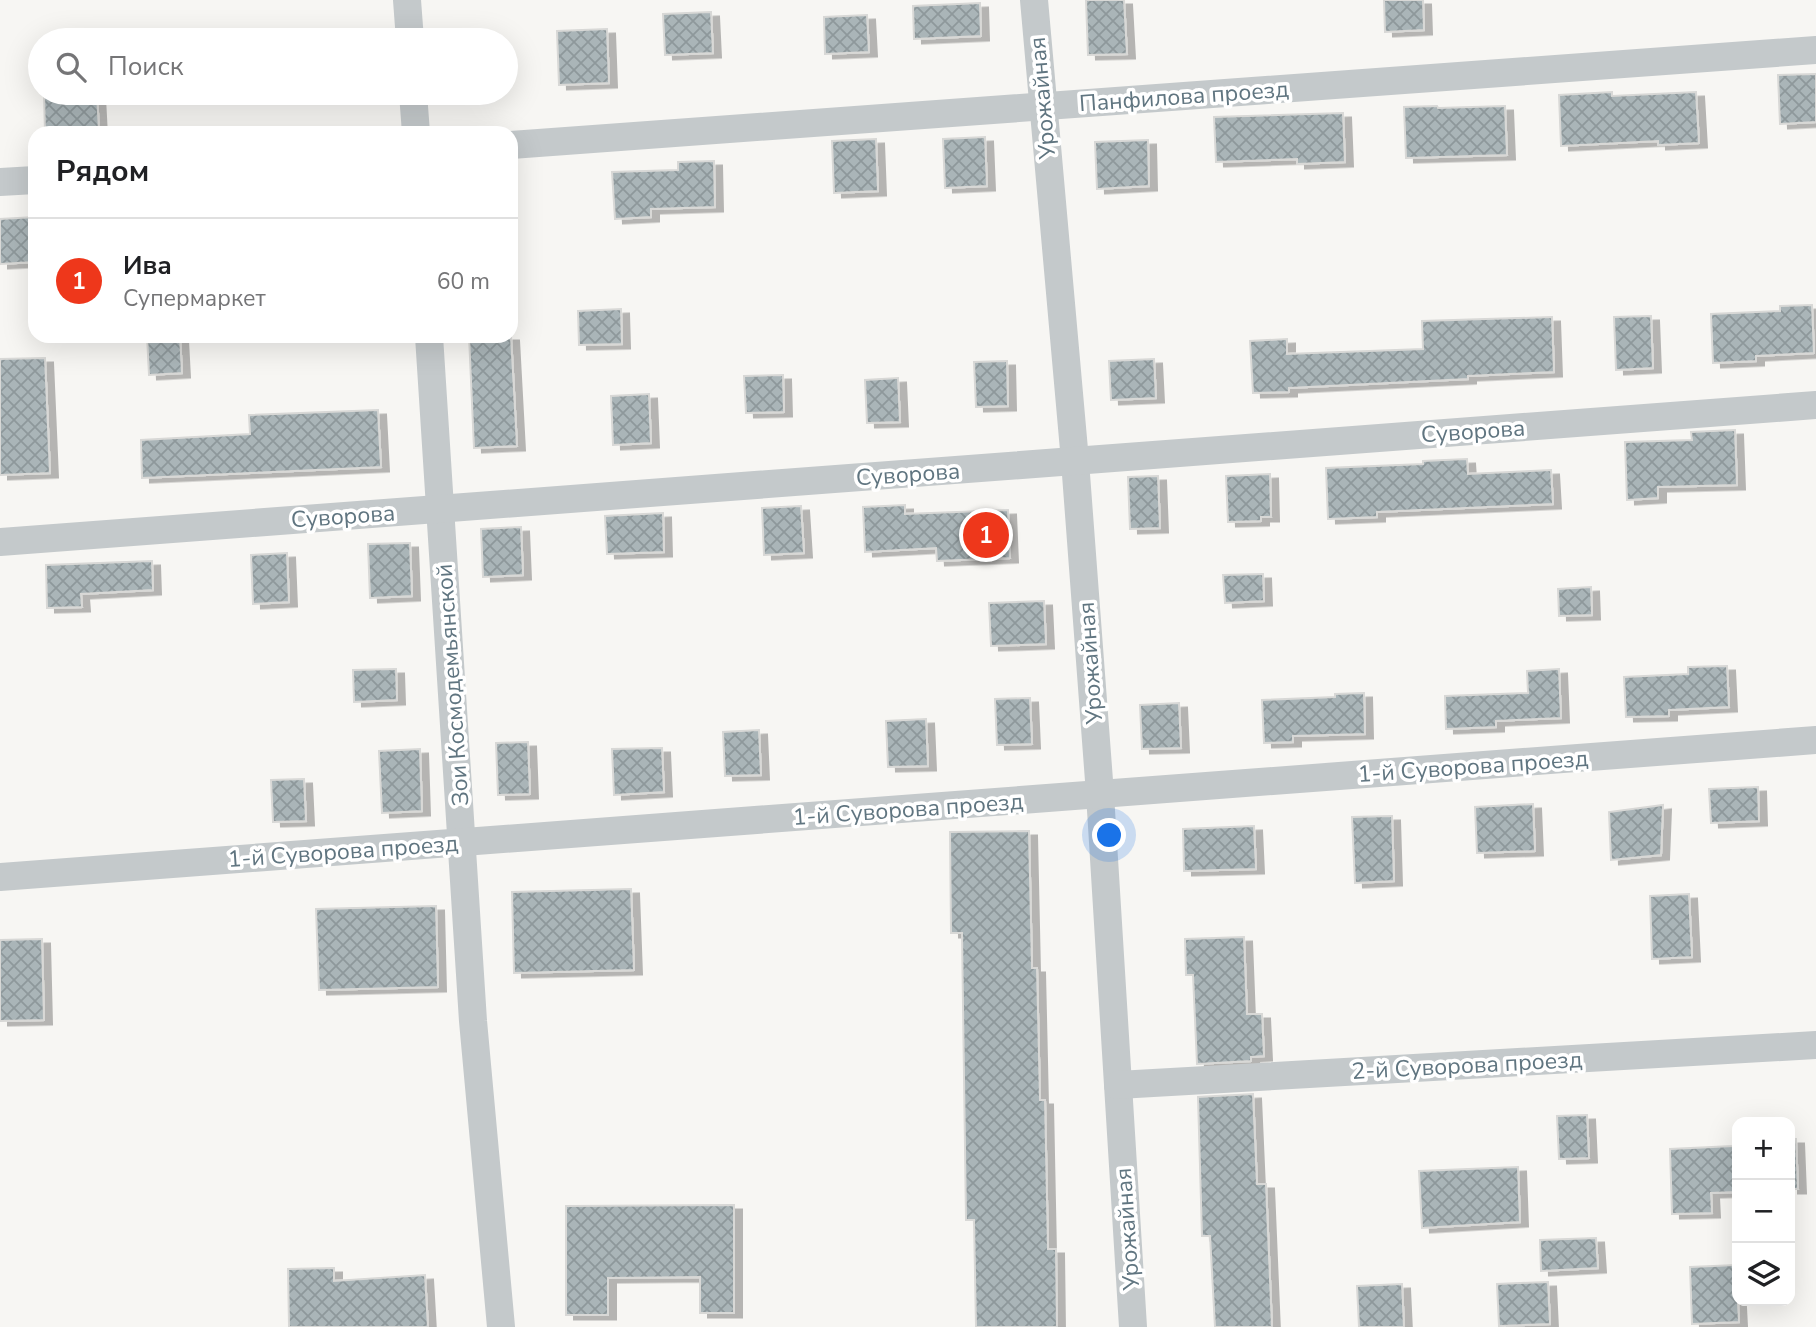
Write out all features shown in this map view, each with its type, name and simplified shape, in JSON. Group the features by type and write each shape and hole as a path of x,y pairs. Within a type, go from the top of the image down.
{"street":[{"path":"407,0 409,28"},
{"name":"Урожайная","path":"1034,0 1075,461 1100,794 1133,1327"},
{"name":"Панфилова проезд","path":"518,144 1816,50"},
{"path":"415,105 416,126"},
{"path":"0,182 28,180"},
{"name":"Зои Космодемьянской","path":"429,343 473,1021 500,1327"},
{"name":"Суворова","path":"0,542 1816,405"},
{"name":"1-й Суворова проезд","path":"0,877 1816,740"},
{"name":"2-й Суворова проезд","path":"1118,1085 1816,1045"}],"building":[{"path":"1086,0 1124,0 1127,54 1088,55"},
{"path":"1384,0 1423,0 1424,30 1385,32"},
{"path":"980,3 981,36 914,39 913,6"},
{"path":"711,12 713,53 665,55 663,14"},
{"path":"867,15 869,52 825,54 824,17"},
{"path":"607,29 609,83 559,85 557,31"},
{"path":"1816,74 1816,122 1780,124 1778,75"},
{"path":"1612,92 1612,96 1696,92 1699,143 1658,145 1658,141 1561,146 1559,95"},
{"path":"44,105 98,105 99,126 45,126"},
{"path":"1505,106 1507,155 1406,158 1404,107"},
{"path":"1343,113 1345,162 1297,164 1297,159 1216,162 1214,117"},
{"path":"985,137 987,186 945,188 943,139"},
{"path":"876,139 878,191 834,193 832,141"},
{"path":"1148,140 1149,186 1097,189 1095,142"},
{"path":"714,161 715,207 651,209 651,217 615,219 612,172 678,170 678,162"},
{"path":"28,217 28,262 0,264 0,219"},
{"path":"1812,305 1814,353 1756,356 1756,361 1713,363 1711,314 1780,311 1780,306"},
{"path":"621,309 622,344 579,345 578,311"},
{"path":"1651,316 1653,368 1616,370 1614,317"},
{"path":"1552,317 1554,372 1289,388 1289,392 1253,393 1250,341 1287,339 1287,354 1423,349 1422,321"},
{"path":"147,343 180,343 182,373 149,375"},
{"path":"469,343 511,343 517,446 474,448"},
{"path":"45,358 50,473 0,475 0,359"},
{"path":"1154,359 1156,398 1111,400 1109,361"},
{"path":"1007,361 1008,406 976,407 974,362"},
{"path":"783,375 784,412 746,413 744,376"},
{"path":"898,378 900,422 867,423 865,380"},
{"path":"649,394 651,443 613,445 611,396"},
{"path":"378,410 381,467 142,478 141,440 250,434 249,415"},
{"path":"1735,430 1737,485 1658,487 1658,498 1627,500 1625,442 1692,440 1691,432"},
{"path":"1467,459 1468,474 1551,470 1553,504 1377,512 1377,517 1328,519 1326,468 1423,464 1423,461"},
{"path":"1270,474 1271,517 1261,517 1261,521 1228,522 1226,476"},
{"path":"1158,476 1160,528 1130,529 1128,477"},
{"path":"905,505 905,514 1008,510 1010,558 937,561 936,548 865,552 863,507"},
{"path":"801,506 804,553 764,555 762,508"},
{"path":"663,513 664,552 607,554 605,516"},
{"path":"521,527 523,575 483,577 481,529"},
{"path":"410,543 412,596 370,598 368,544"},
{"path":"287,553 289,602 253,604 251,555"},
{"path":"152,561 153,590 81,594 82,607 47,608 46,565"},
{"path":"1263,574 1264,601 1225,603 1223,575"},
{"path":"1591,587 1592,615 1559,616 1558,589"},
{"path":"1044,601 1046,644 991,646 989,603"},
{"path":"1727,666 1729,707 1669,710 1669,716 1626,717 1624,677 1688,674 1688,667"},
{"path":"396,669 397,700 354,702 353,670"},
{"path":"1559,669 1561,718 1496,721 1496,727 1446,729 1445,696 1528,693 1527,671"},
{"path":"1364,693 1365,734 1293,736 1293,742 1264,743 1262,700"},
{"path":"1030,698 1032,744 997,745 995,699"},
{"path":"1179,703 1181,748 1142,749 1140,705"},
{"path":"926,719 928,766 888,767 886,721"},
{"path":"759,730 761,775 725,776 723,732"},
{"path":"528,742 530,794 498,795 496,743"},
{"path":"662,748 664,792 614,795 612,749"},
{"path":"420,749 422,811 382,813 379,751"},
{"path":"304,779 306,821 273,822 271,780"},
{"path":"1758,787 1759,821 1711,823 1709,789"},
{"path":"1533,804 1535,851 1477,853 1475,807"},
{"path":"1663,805 1661,855 1611,860 1609,812"},
{"path":"1392,816 1394,881 1355,883 1352,817"},
{"path":"1254,826 1256,869 1184,871 1183,829"},
{"path":"1029,831 1032,968 1037,968 1040,1100 1045,1100 1048,1249 1056,1249 1057,1327 976,1327 974,1220 966,1220 962,933 951,933 950,832"},
{"path":"631,889 634,970 514,973 512,892"},
{"path":"1689,894 1692,957 1652,959 1650,896"},
{"path":"436,906 438,987 319,990 316,909"},
{"path":"1244,937 1247,1014 1262,1014 1264,1056 1251,1057 1251,1061 1197,1064 1193,975 1186,975 1185,939"},
{"path":"42,939 44,1020 0,1021 0,940"},
{"path":"1253,1094 1257,1184 1266,1184 1272,1327 1215,1327 1210,1236 1202,1236 1198,1097"},
{"path":"1587,1115 1589,1158 1559,1159 1557,1116"},
{"path":"1795,1139 1796,1139 1798,1189 1795,1189"},
{"path":"1732,1146 1732,1192 1711,1193 1712,1213 1672,1214 1670,1149"},
{"path":"1518,1167 1520,1222 1422,1228 1419,1171"},
{"path":"734,1205 734,1313 700,1313 700,1277 608,1278 608,1315 566,1315 566,1206"},
{"path":"1596,1238 1598,1268 1541,1271 1540,1240"},
{"path":"1732,1265 1732,1306 1738,1306 1739,1322 1692,1324 1690,1267"},
{"path":"334,1268 334,1281 425,1275 428,1327 289,1327 288,1269"},
{"path":"1548,1282 1550,1324 1499,1326 1497,1284"},
{"path":"1402,1284 1404,1327 1359,1327 1357,1286"}],"place":[{"name":"Ива","path":"986,535"}]}
